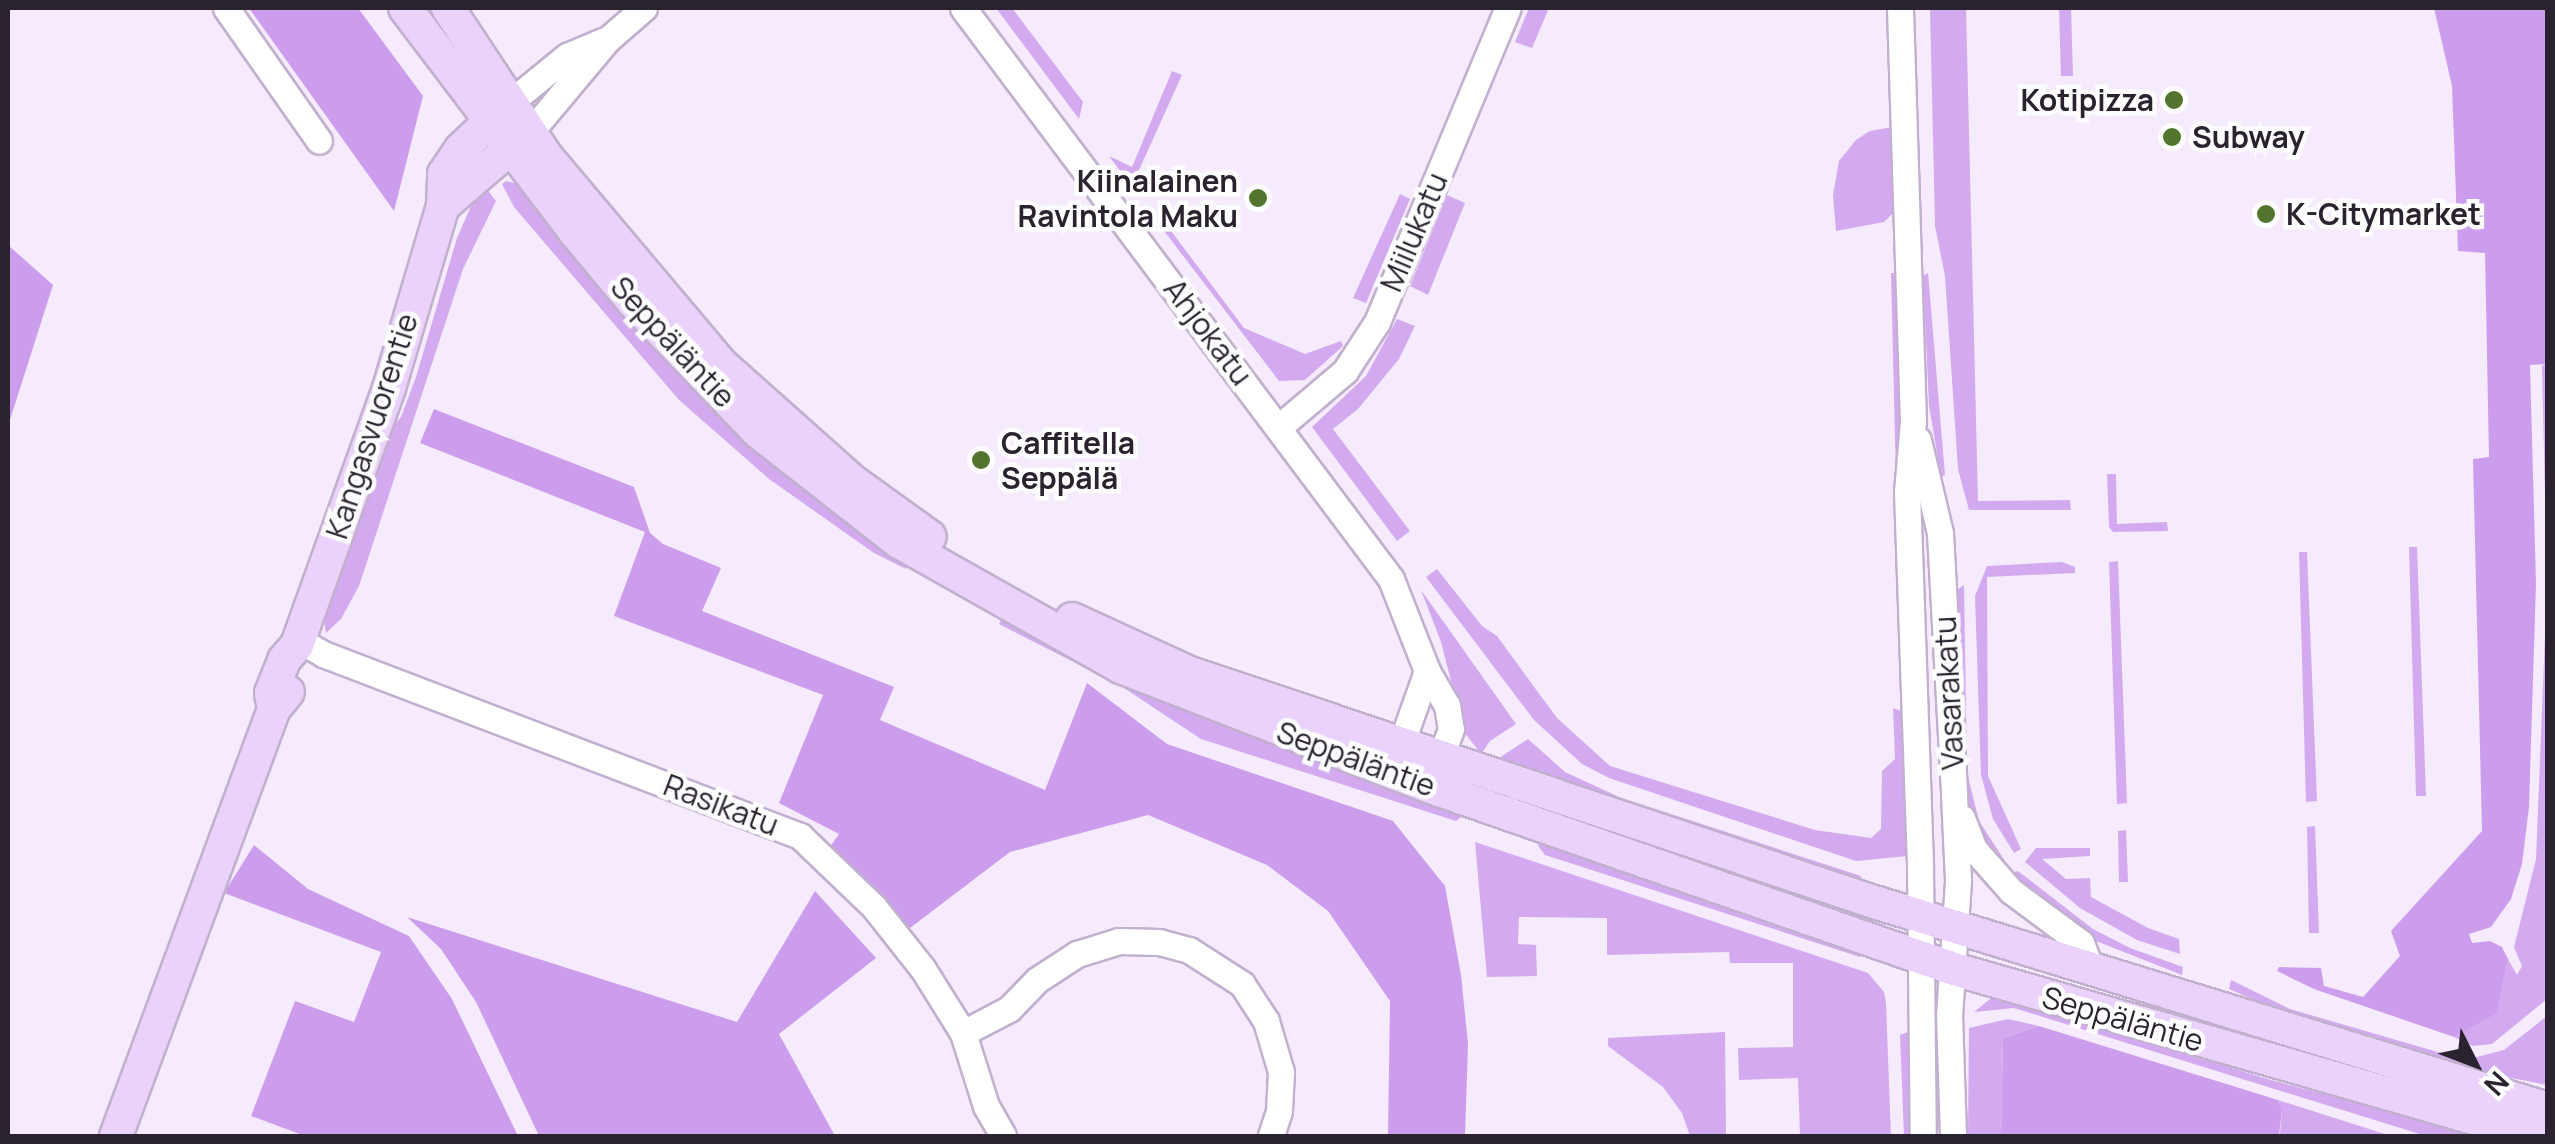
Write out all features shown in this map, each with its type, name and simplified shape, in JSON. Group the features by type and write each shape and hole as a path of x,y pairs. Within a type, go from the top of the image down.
{"main road":[{"name":"Seppäläntie","path":"405,8 509,134 634,303 758,432 851,509 982,593 1120,668 1396,758 1443,756 1956,929 2548,1109"},
{"path":"448,8 512,100"},
{"name":"Kangasvuorentie","path":"116,1136 274,709 286,698 298,664 298,642 388,388 443,206 444,174 452,161 509,134 512,100"},
{"name":"Seppäläntie","path":"1396,758 1428,786 1954,969 2536,1136"}],"street":[{"path":"226,8 319,141"},
{"path":"509,134 644,8"},
{"name":"Ahjokatu","path":"962,8 1391,579 1427,671 1447,705 1451,729 1428,786"},
{"name":"Miilukatu","path":"1279,427 1345,370 1377,322 1508,8"},
{"name":"Vasarakatu","path":"1900,8 1913,421 1907,492 1920,917 1922,1136"},
{"path":"512,100 568,56 607,40"},
{"name":"Vasarakatu","path":"1913,421 1940,533 1954,796 1956,929 1949,1015 1953,1136"},
{"name":"Rasikatu","path":"298,642 800,836 874,907 923,969 964,1033 986,1106 1003,1136"},
{"path":"1396,758 1427,671"},
{"name":"Seppäläntie","path":"1954,796 1974,849 2011,891 2081,943 2091,970"},
{"path":"964,1033 1008,1009 1038,980 1076,954 1119,942 1159,942 1189,950 1242,984 1266,1021 1281,1072 1278,1111 1271,1136"}],"shaded area":[{"path":"249,8 358,8 423,96 394,211"},
{"path":"996,8 1012,8 1083,102 1079,119"},
{"path":"1529,8 1549,8 1532,48 1515,42"},
{"path":"1930,8 1966,8 1978,501 2070,500 2071,510 1969,510 1958,469 1945,276 1935,226"},
{"path":"2059,8 2071,8 2073,76 2061,76"},
{"path":"2434,8 2548,8 2547,364 2530,365 2536,584 2529,807 2522,864 2511,899 2491,927 2469,934 2472,943 2490,941 2502,947 2508,959 2497,1013 2454,1037 2314,989 2277,971 2279,967 2321,968 2324,986 2363,997 2400,956 2391,931 2482,831 2473,459 2489,457 2485,253 2458,251 2452,86"},
{"path":"1172,71 1182,75 1134,181 1127,180 1109,156 1132,167"},
{"path":"1892,127 1895,211 1884,222 1836,231 1833,195 1839,161 1856,140 1870,131"},
{"path":"506,181 531,187 903,558 906,569 874,553 769,479 679,400 514,207 502,184"},
{"path":"486,188 496,201 463,269 359,586 341,619 326,633 323,614 388,431 401,417 416,377 457,238 475,197"},
{"path":"1400,194 1410,199 1366,303 1353,298"},
{"path":"1447,195 1465,203 1428,295 1410,286"},
{"path":"1165,223 1244,328 1305,354 1341,341 1343,346 1305,380 1279,381 1161,227"},
{"path":"8,245 53,285 8,426"},
{"path":"1891,273 1897,273 1905,480 1896,480"},
{"path":"1928,273 1945,475 1941,477 1929,405 1923,276"},
{"path":"1397,319 1415,326 1399,359 1358,409 1333,429 1410,531 1397,541 1312,427 1366,376"},
{"path":"2547,364 2547,585 2542,366"},
{"path":"434,409 634,487 650,533 663,544 721,568 702,611 894,687 880,720 1045,790 1087,683 1167,744 1393,821 1445,886 1461,975 1468,1044 1465,1136 1388,1136 1390,1001 1328,911 1267,865 1148,815 1010,852 910,928 827,851 839,834 779,803 823,695 614,616 645,532 420,443"},
{"path":"2107,474 2116,474 2117,524 2167,522 2168,531 2113,532 2109,527"},
{"path":"2409,547 2417,547 2426,796 2416,796"},
{"path":"2299,552 2307,552 2317,801 2306,802"},
{"path":"2118,561 2127,803 2117,804 2109,562"},
{"path":"2062,562 2075,567 2075,573 1987,577 1988,776 2021,849 2014,853 1993,819 1981,775 1975,596 1987,566"},
{"path":"1437,569 1482,626 1497,636 1557,718 1610,766 1815,830 1871,838 1881,829 1882,771 1895,759 1893,708 1904,712 1908,856 1856,861 1609,778 1582,764 1534,720 1426,577"},
{"path":"1964,585 1967,773 1979,821 2005,861 2001,864 1983,845 1972,820 1962,773 1957,590"},
{"path":"2547,585 2547,999 2492,1044 2473,1046 2454,1037 2497,1012 2508,959 2517,975 2522,966 2514,947 2536,859"},
{"path":"1421,590 1516,724 1490,741 1481,754 1464,732 1441,642"},
{"path":"1002,619 1464,812 1463,816 1456,821 1201,739 1121,686 999,624"},
{"path":"1528,739 1565,772 1619,797 1861,876 1860,881 1496,760"},
{"path":"2315,826 2319,933 2309,933 2307,827"},
{"path":"2126,830 2128,882 2119,882 2118,831"},
{"path":"1475,842 1868,973 1884,992 1886,1003 1891,1136 1800,1136 1798,1078 1739,1080 1738,1048 1793,1047 1793,963 1730,963 1729,952 1607,955 1607,918 1519,917 1518,944 1536,945 1537,976 1487,977"},
{"path":"1537,844 1577,850 1865,954 1860,957 1545,855"},
{"path":"254,845 308,889 409,936 452,999 518,1136 305,1136 251,1116 295,1001 354,1022 381,952 224,893"},
{"path":"2036,848 2090,848 2090,856 2042,859 2066,879 2090,878 2091,897 2148,928 2179,939 2180,954 2137,940 2080,908 2025,862"},
{"path":"2018,871 2093,929 2130,948 2183,967 2182,975 2096,941 2011,873"},
{"path":"815,891 876,958 779,1034 835,1136 539,1136 476,1002 441,949 407,917 737,1022"},
{"path":"2231,980 2290,1009 2465,1060 2504,1050 2547,1016 2547,1085 2486,1073 2287,1014 2229,989"},
{"path":"2010,998 2264,1078 2480,1136 2426,1136 2014,1008 1974,1012 1990,999"},
{"path":"2008,1019 2039,1026 2003,1038 2001,1136 1968,1136 1969,1028"},
{"path":"2039,1026 2278,1100 2282,1109 2279,1136 2001,1136 2003,1038"},
{"path":"1725,1032 1726,1136 1690,1136 1682,1113 1663,1087 1608,1046 1608,1038"},
{"path":"1900,1035 1913,1035 1915,1136 1904,1136"},
{"path":"2278,1100 2391,1136 2280,1134 2282,1109"}],"place":[{"name":"Kotipizza","path":"2174,100"},
{"name":"Subway","path":"2172,137"},
{"name":"Kiinalainen Ravintola Maku","path":"1258,198"},
{"name":"K-Citymarket","path":"2266,214"},
{"name":"Caffitella Seppälä","path":"981,460"}]}
